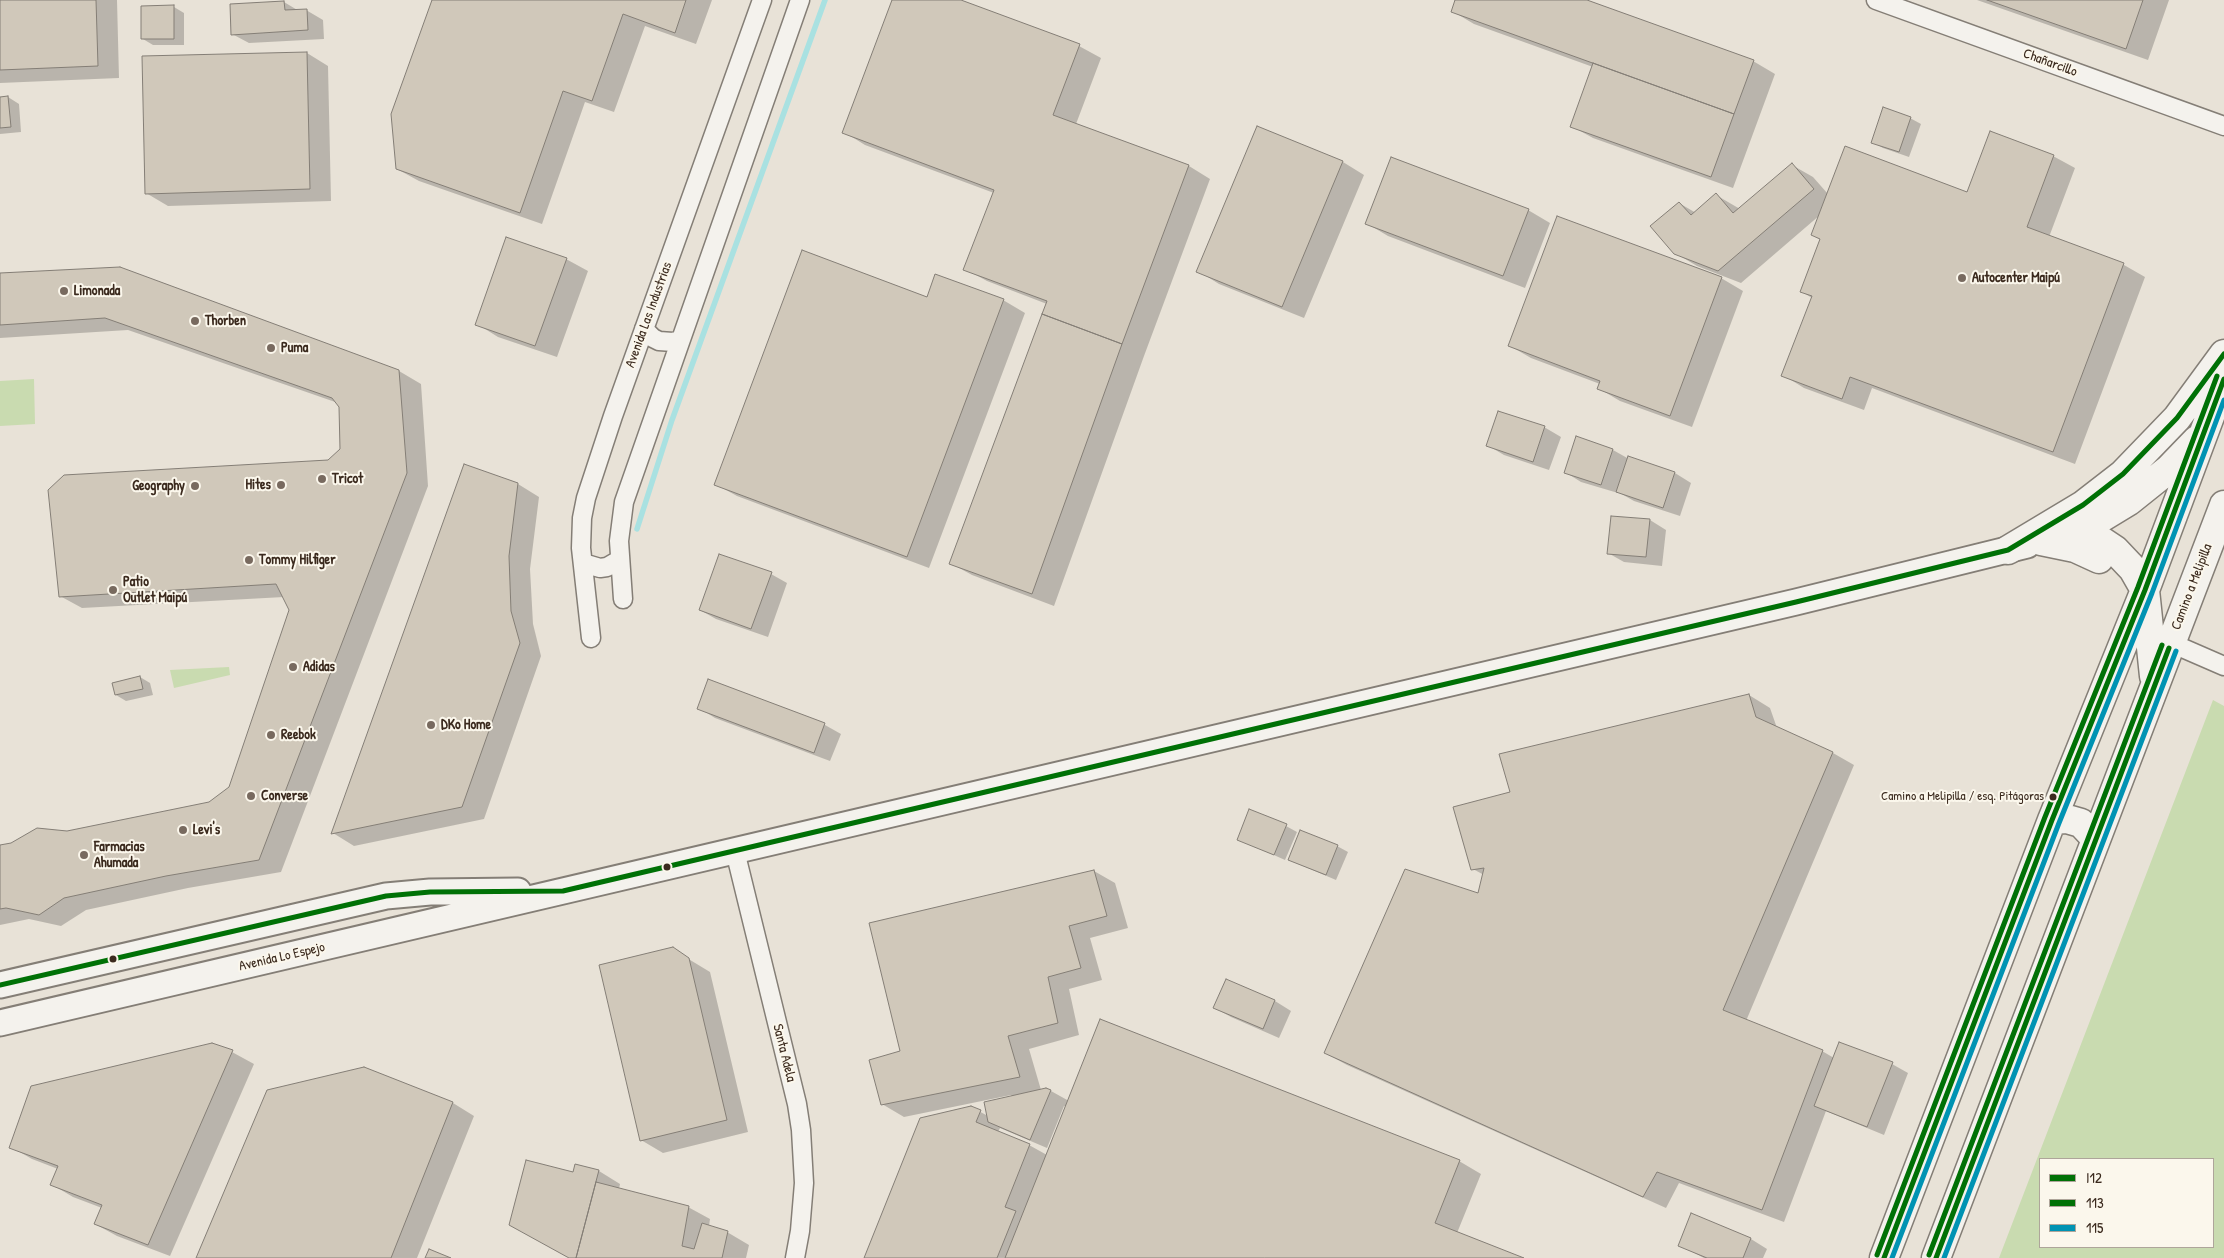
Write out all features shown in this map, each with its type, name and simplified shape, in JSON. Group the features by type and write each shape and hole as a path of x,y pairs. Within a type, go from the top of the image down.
{"main road":[{"path":"2008,550 2083,505 2123,474 2177,418 2224,354"},
{"path":"1884,1258 2052,820 2141,600 2224,380"},
{"path":"2078,532 2129,501 2169,469 2224,408"},
{"name":"Camino a Melipilla","path":"1936,1258 2095,838 2224,505"},
{"path":"2078,532 2103,542 2115,550 2133,569 2151,634 2154,686"},
{"name":"Avenida Lo Espejo","path":"0,1023 1796,602 2078,532"},
{"path":"2041,541 2075,548 2102,561 2141,600"},
{"path":"2052,820 2067,819 2080,823 2095,838"},
{"name":"Avenida Lo Espejo","path":"0,985 386,896 430,892 563,891"},
{"path":"333,908 344,918 345,925 340,943"}],"street":[{"name":"Avenida Las Industrias","path":"591,638 581,533 586,498 644,329 762,0"},
{"path":"623,599 618,560 624,502 800,0"},
{"name":"Chañarcillo","path":"1876,0 2224,126"},
{"path":"644,329 659,341 673,342 680,340"},
{"path":"583,563 600,568 607,567 618,560"},
{"path":"2171,643 2224,666"},
{"name":"Santa Adela","path":"735,851 795,1096 801,1130 804,1183 800,1231 795,1258"}],"green space":[{"path":"34,379 35,424 0,426 0,381"},
{"path":"229,667 230,675 174,688 170,670"},
{"path":"2213,700 2224,706 2224,1258 1999,1258"}],"building":[{"path":"0,0 96,0 98,66 0,70"},
{"path":"432,0 686,0 675,33 623,14 592,101 563,91 520,213 396,169 391,114"},
{"path":"892,0 961,0 1080,44 1053,115 1189,165 1122,344 1042,314 1047,301 963,270 994,190 842,133"},
{"path":"1455,0 1587,0 1754,60 1734,114 1451,12"},
{"path":"1987,0 2143,0 2126,49"},
{"path":"284,1 285,10 307,9 308,30 231,35 230,4"},
{"path":"174,5 174,39 141,39 141,6"},
{"path":"307,52 310,189 145,194 142,56"},
{"path":"1593,63 1734,114 1711,177 1570,127"},
{"path":"8,96 11,127 0,128 0,97"},
{"path":"1883,107 1911,117 1899,152 1871,143"},
{"path":"1257,126 1343,161 1282,307 1196,272"},
{"name":"Autocenter Maipú","path":"1990,131 2054,155 2027,227 2124,263 2053,452 1850,377 1842,399 1781,376 1812,296 1800,292 1820,239 1811,235 1845,146 1967,192"},
{"path":"1391,157 1529,209 1503,276 1365,224"},
{"path":"1792,163 1814,189 1718,271 1674,254 1650,226 1679,202 1691,215 1716,193 1733,213"},
{"path":"1557,216 1722,277 1670,416 1597,389 1600,381 1508,346"},
{"path":"506,237 567,258 535,346 475,325"},
{"path":"802,250 927,297 935,274 1004,299 907,557 714,485"},
{"name":"Patio Outlet Maipú","path":"120,267 399,370 407,473 259,860 166,876 64,898 39,915 6,908 0,909 0,845 11,843 37,828 67,831 209,802 229,787 289,610 276,584 59,597 48,490 64,475 328,460 340,449 339,407 332,398 105,318 0,325 0,273"},
{"path":"1042,314 1122,344 1032,594 949,564"},
{"path":"1498,411 1545,426 1533,462 1486,446"},
{"path":"1576,436 1613,449 1601,485 1564,473"},
{"path":"1628,456 1675,472 1663,508 1616,492"},
{"name":"DKo Home","path":"464,464 518,483 509,556 511,611 520,643 462,807 331,834"},
{"path":"1611,516 1650,519 1646,557 1607,554"},
{"path":"719,554 772,572 751,629 699,610"},
{"path":"140,676 143,689 115,695 112,683"},
{"path":"708,679 825,723 814,753 697,709"},
{"path":"1749,694 1756,717 1833,752 1723,1010 1823,1050 1762,1210 1657,1172 1643,1197 1324,1053 1405,869 1478,893 1484,868 1471,870 1453,807 1510,792 1499,754"},
{"path":"1249,809 1287,824 1274,855 1237,840"},
{"path":"1300,830 1338,845 1326,875 1288,860"},
{"path":"1094,870 1107,916 1069,926 1081,968 1048,977 1058,1023 1008,1036 1020,1077 881,1105 869,1060 900,1051 869,923"},
{"path":"673,947 689,958 727,1120 640,1141 599,965"},
{"path":"1226,979 1275,1000 1263,1029 1213,1008"},
{"path":"1100,1019 1460,1160 1435,1223 1524,1258 1005,1258"},
{"path":"1839,1042 1893,1062 1867,1127 1814,1106"},
{"path":"212,1043 233,1050 148,1245 94,1224 102,1205 50,1185 58,1166 9,1148 31,1086"},
{"path":"364,1067 453,1102 391,1258 196,1258 267,1090"},
{"path":"1046,1088 1051,1090 1030,1140 988,1122 984,1102"},
{"path":"971,1106 981,1110 976,1122 1030,1144 1005,1207 1016,1211 997,1258 864,1258 920,1118"},
{"path":"526,1160 573,1172 575,1164 599,1170 576,1258 569,1258 509,1225"},
{"path":"596,1182 689,1206 682,1246 694,1249 702,1223 728,1231 722,1258 576,1258"},
{"path":"1691,1213 1751,1238 1743,1258 1707,1258 1678,1246"},
{"path":"429,1249 451,1258 425,1258"}],"waterway":[{"path":"637,529 672,420 825,0"}],"transit line":[{"name":"I12","path":"0,985 386,896 430,892 563,891 1796,602 2008,550 2083,505 2123,474 2177,418 2224,354"},
{"path":"1877,1255 2045,817 2138,587 2217,376"},
{"name":"113","path":"1884,1258 2052,820 2145,590 2224,379"},
{"name":"115","path":"1892,1258 2059,823 2152,593 2224,400"},
{"path":"1929,1255 2162,645"},
{"name":"113","path":"1936,1258 2169,648"},
{"name":"115","path":"1944,1258 2176,651"}],"place":[{"name":"Autocenter Maipú","path":"1962,278"},
{"name":"Limonada","path":"64,291"},
{"name":"Thorben","path":"195,321"},
{"name":"Puma","path":"271,348"},
{"name":"Tricot","path":"322,479"},
{"name":"Hites","path":"281,485"},
{"name":"Geography","path":"195,486"},
{"name":"Tommy Hilfiger","path":"249,560"},
{"name":"Patio Outlet Maipú","path":"113,590"},
{"name":"Adidas","path":"293,667"},
{"name":"DKo Home","path":"431,725"},
{"name":"Reebok","path":"271,735"},
{"name":"Converse","path":"251,796"},
{"name":"Camino a Melipilla / esq. Pitágoras","path":"2053,797"},
{"name":"Levi's","path":"183,830"},
{"name":"Farmacias Ahumada","path":"84,855"}]}
